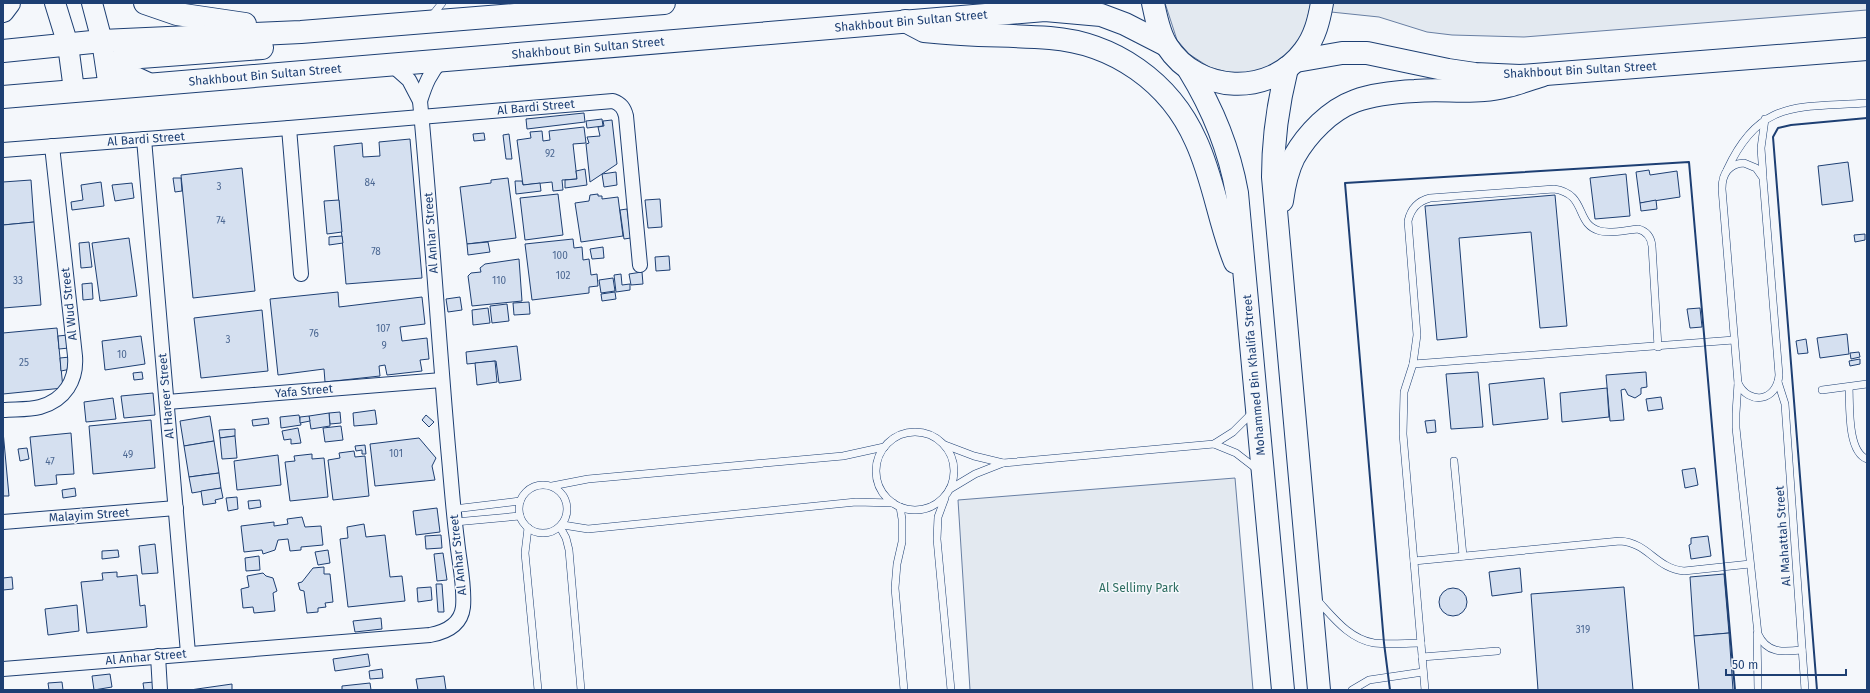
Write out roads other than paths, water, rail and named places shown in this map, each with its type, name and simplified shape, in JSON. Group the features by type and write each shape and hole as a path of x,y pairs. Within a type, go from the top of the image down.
{"main road":[{"path":"3,11 10,3"},
{"path":"56,3 68,45 74,90"},
{"path":"92,3 102,42 109,88"},
{"path":"145,3 177,14 302,32"},
{"path":"3,51 102,42 302,32 664,3"},
{"path":"1153,3 1160,31 1166,45 1180,63 1189,70 1210,80 1233,84 1244,84 1267,79 1291,64 1310,42 1315,32 1322,3"},
{"name":"Shakhbout Bin Sultan Street","path":"3,97 1044,10 1072,11 1101,15 1125,24 1166,45"},
{"path":"905,22 924,31 1050,38 1072,41 1093,47 1125,61 1154,81 1173,101 1184,117 1196,140 1209,173 1231,252 1246,288"},
{"path":"150,84 120,71 118,68 120,60 127,58 344,41 381,32 398,24"},
{"name":"Shakhbout Bin Sultan Street","path":"1291,64 1342,53 1367,53 1448,70 1475,74 1543,75 1867,49"},
{"path":"1291,64 1277,111 1273,148 1273,177 1319,690"},
{"name":"Mohammed Bin Khalifa Street","path":"1189,70 1214,115 1227,149 1237,193 1283,690"},
{"path":"1278,232 1285,184 1294,157 1319,125 1354,101 1377,95 1415,91 1486,90 1516,84 1543,75"}],"street":[{"name":"Al Anhar Street","path":"420,101 428,79 442,60"},
{"name":"Al Anhar Street","path":"3,669 443,633 454,626 460,617 463,607 442,380 422,117 420,101 409,80 391,64"},
{"name":"Al Bardi Street","path":"3,150 613,101 620,103 626,116 640,264"},
{"path":"289,128 301,274"},
{"name":"Al Hareer Street","path":"144,138 188,653"},
{"name":"Al Wud Street","path":"3,410 39,407 50,404 64,392 75,375 75,356 52,146"},
{"name":"Yafa Street","path":"166,402 442,380"},
{"name":"Malayim Street","path":"3,522 176,508"},
{"path":"158,656 160,690"}],"lane":[{"path":"428,21 442,3"},
{"path":"1758,690 1757,628 1736,428 1738,383 1722,189 1723,176 1742,142 1765,119 1779,112 1793,109 1867,103"},
{"name":"Al Mahattah Street","path":"1765,119 1761,148 1763,178 1778,382 1783,392 1786,410 1805,690"},
{"path":"1727,170 1738,164 1744,163 1756,168 1763,178"},
{"path":"1425,690 1403,434 1404,392 1413,364 1417,335 1408,221 1415,205 1425,199 1436,197 1560,190 1577,201 1586,222 1594,229 1605,232 1638,229 1642,230 1649,237 1652,246 1658,347"},
{"path":"1413,364 1658,347 1734,340"},
{"path":"1738,383 1746,394 1760,398 1772,393 1778,382"},
{"path":"1822,390 1867,384"},
{"path":"1849,387 1853,442 1859,454 1867,460"},
{"path":"1214,444 1238,428 1257,407"},
{"path":"946,496 939,502 924,509 912,510 900,507 893,503 884,495 878,484 876,471 878,459 884,447 897,436 914,432 926,433 945,445 974,456 1003,463"},
{"path":"950,489 976,474 1003,463 1214,444 1236,453 1263,476"},
{"path":"945,445 952,455 955,467 954,478 938,517 936,539 951,690"},
{"path":"454,516 520,501 530,489 537,486 552,486 588,479 843,456 884,447"},
{"path":"1454,461 1463,556"},
{"path":"552,486 559,490 567,503 568,510 562,526 569,550 581,690"},
{"path":"520,501 520,516 528,528 541,534 548,533 562,526 588,529 856,502 893,503"},
{"path":"900,507 902,519 902,542 897,564 895,588 904,690"},
{"path":"454,516 520,516"},
{"path":"528,528 525,553 538,690"},
{"path":"1414,561 1620,541 1640,546 1660,562 1676,570 1684,571 1750,564"},
{"path":"1310,592 1340,624 1356,636 1374,643 1421,644"},
{"path":"1757,628 1761,640 1770,649 1782,652 1802,650"},
{"path":"1422,657 1497,651"},
{"path":"1352,690 1369,680 1423,672"}],"park label":[{"name":"Al Sellimy Park","path":"1139,588"}]}
